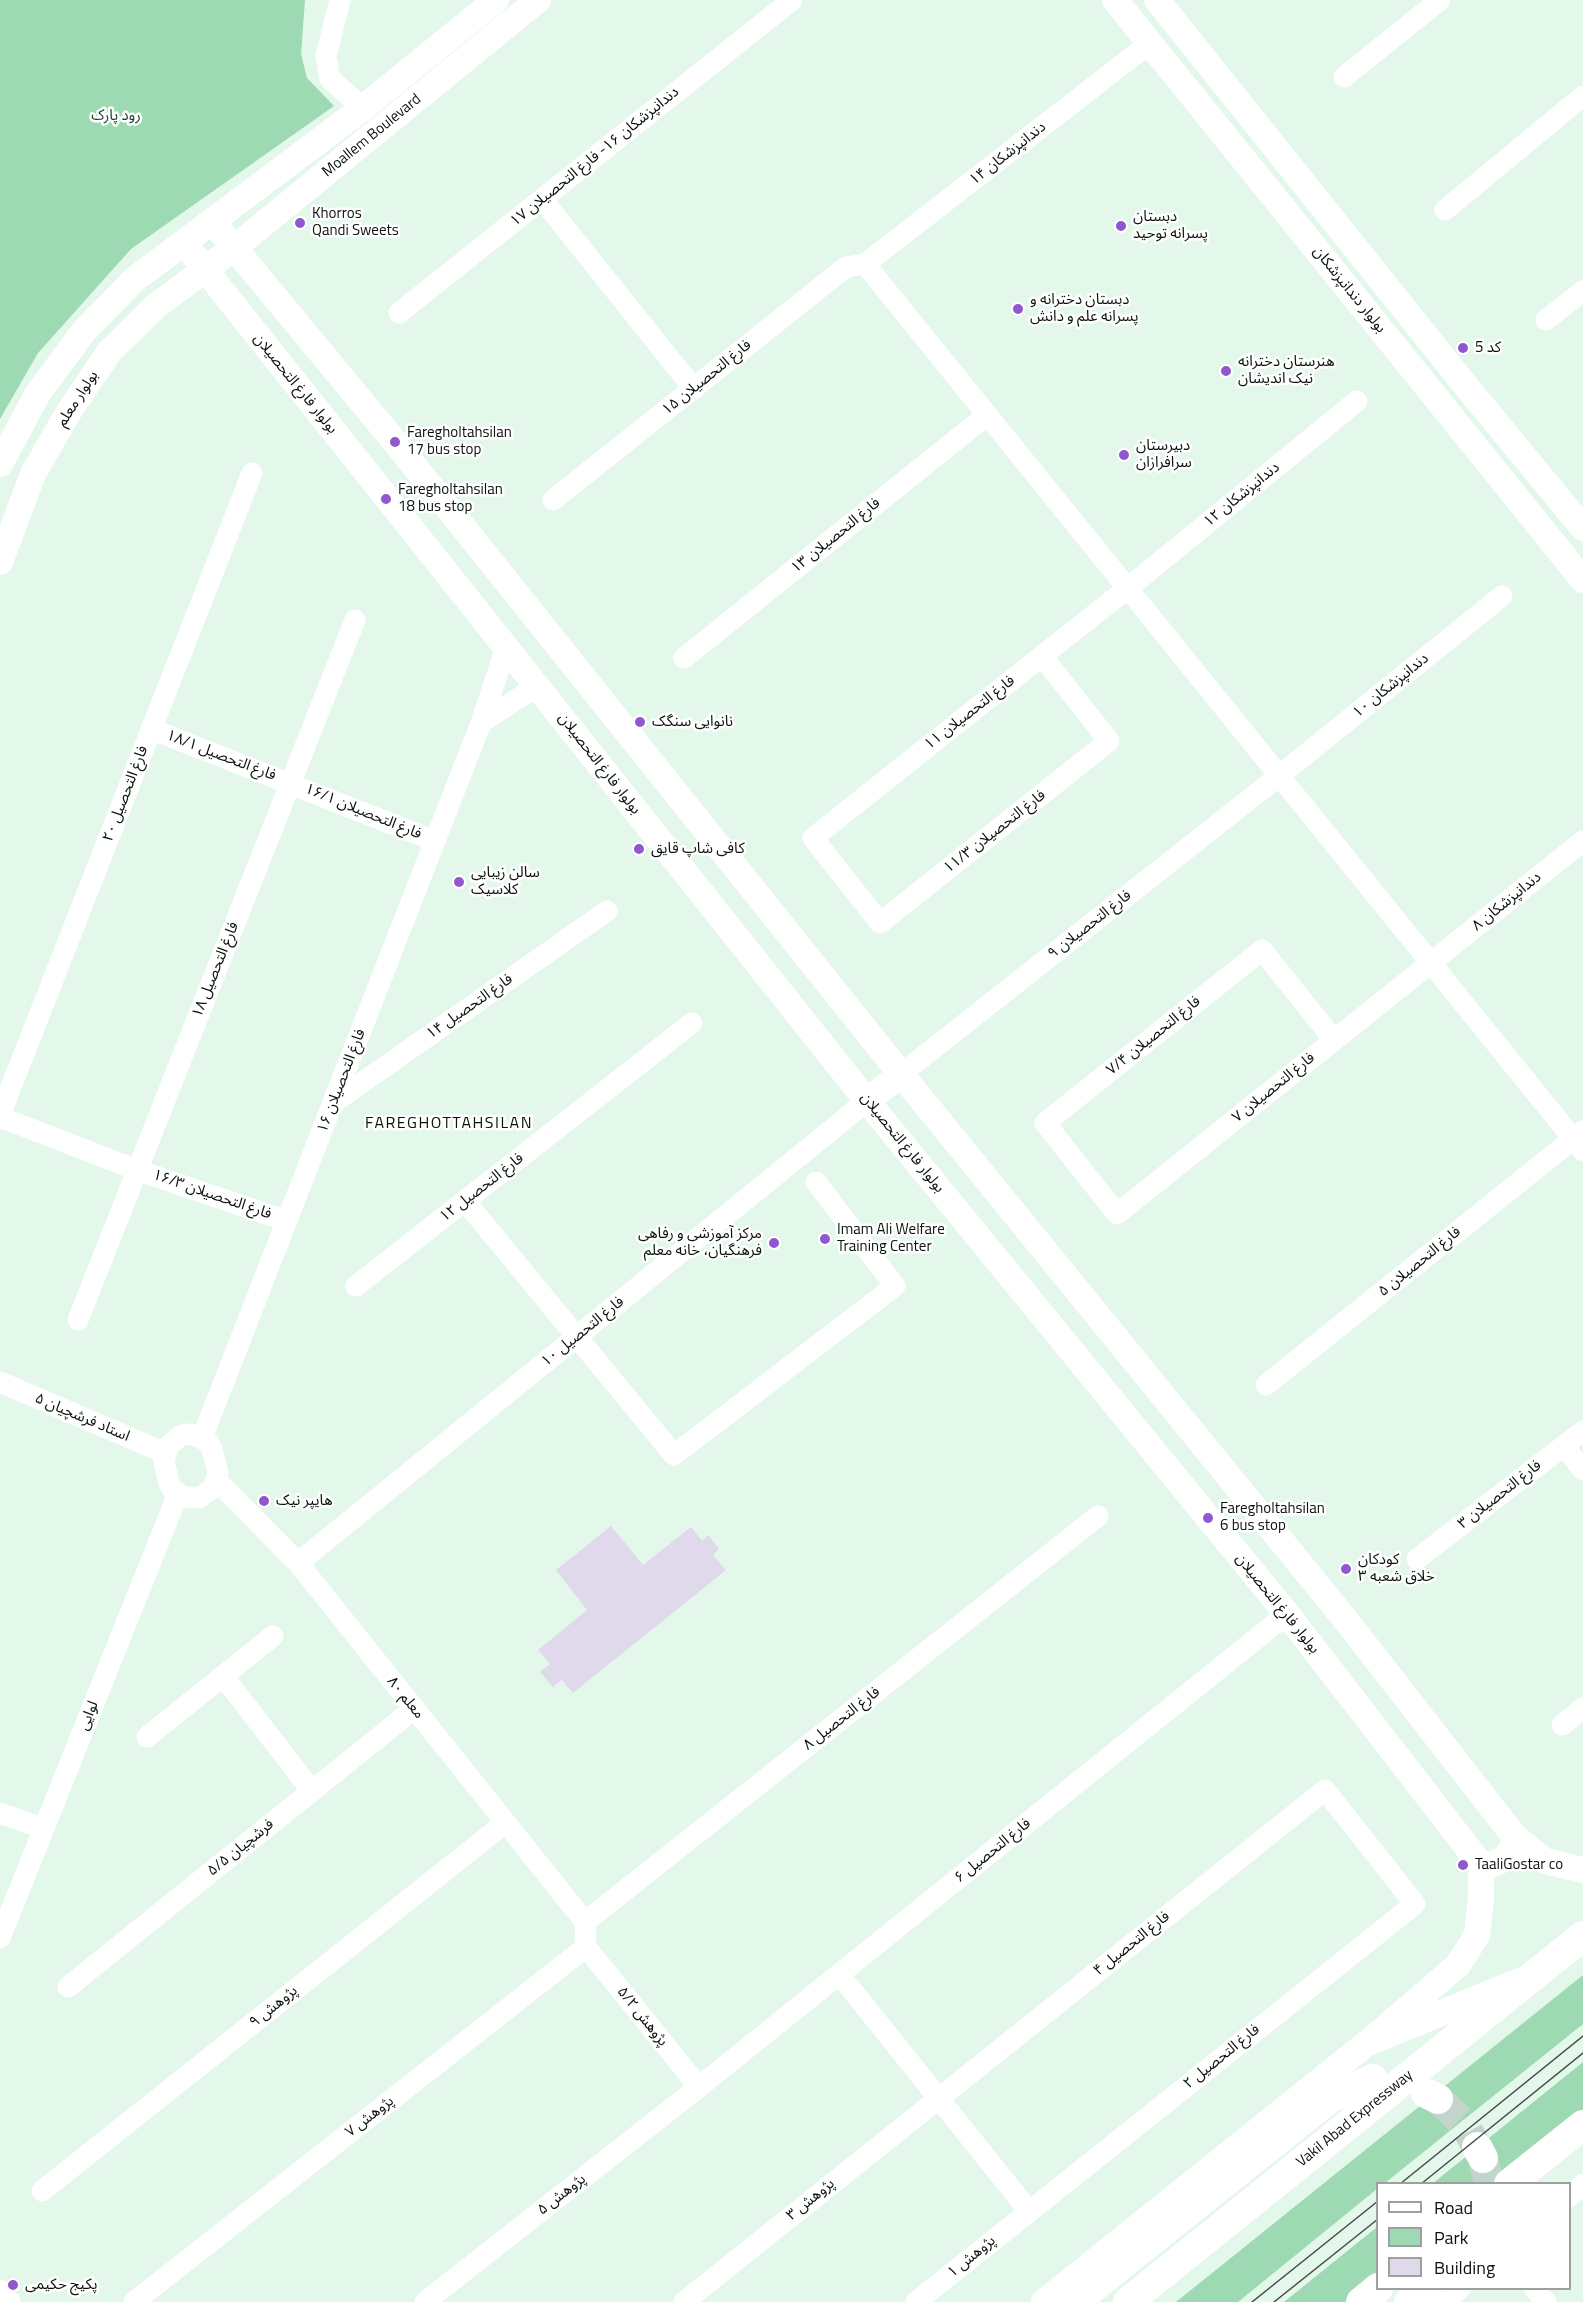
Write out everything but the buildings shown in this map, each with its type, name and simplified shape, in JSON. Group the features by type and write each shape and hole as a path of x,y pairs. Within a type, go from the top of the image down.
{"highway":[{"name":"Vakil Abad Expressway","path":"1128,2302 1583,1936"},
{"path":"1075,2302 1330,2098 1373,2079"},
{"path":"1512,2182 1583,2125"},
{"path":"1361,2302 1377,2290"},
{"path":"1409,2302 1425,2290"}],"main road":[{"name":"Moallem Boulevard","path":"184,243 363,108 496,0"},
{"name":"Moallem Boulevard","path":"204,271 538,0"},
{"name":"بولوار دندانپزشکان","path":"1115,0 1573,551 1583,580"},
{"name":"بولوار دندانپزشکان","path":"1158,0 1466,386 1581,522"},
{"path":"212,221 395,442 901,1074 1338,1610 1514,1836 1545,1861 1583,1870"},
{"path":"0,464 38,393 84,331 135,279 184,243"},
{"name":"بولوار فارغ التحصیلان","path":"184,243 867,1101 1287,1614 1482,1864"},
{"name":"بولوار معلم","path":"0,562 33,474 68,413 109,352 156,306 204,271"},
{"path":"1573,551 1581,522"},
{"path":"867,1101 901,1074"},
{"path":"1044,2302 1366,2044 1458,1965 1477,1935 1482,1864 1494,1864 1505,1858 1512,1848 1514,1836"},
{"path":"1366,2044 1536,1974"}],"street":[{"path":"340,0 326,56 330,79 363,108"},
{"name":"دندانپزشکان ۱۶- فارغ التحصیلان ۱۷","path":"399,313 792,0"},
{"path":"1344,76 1440,0"},
{"name":"دندانپزشکان ۱۴","path":"865,264 1150,43"},
{"path":"1445,210 1583,96"},
{"path":"543,199 694,389"},
{"path":"865,264 1431,963 1580,1140"},
{"name":"فارغ التحصیلان ۱۵","path":"553,500 846,267 865,264"},
{"path":"1546,320 1583,291"},
{"name":"دندانپزشکان ۱۲","path":"1128,588 1357,401"},
{"name":"فارغ التحصیلان ۱۳","path":"684,658 987,414"},
{"name":"فارغ التحصیل ۲۰","path":"0,1116 252,473"},
{"name":"فارغ التحصیلان ۱۱","path":"880,923 813,838 1128,588"},
{"name":"دندانپزشکان ۱۰","path":"1279,776 1502,596"},
{"name":"فارغ التحصیل ۱۸","path":"78,1320 355,620"},
{"name":"فارغ التحصیلان ۱۶","path":"202,1438 481,723 506,648"},
{"name":"فارغ التحصیلان ۱۱/۳","path":"880,923 1109,741 1042,656"},
{"path":"481,723 537,686"},
{"name":"فارغ التحصیل ۱۸/۱","path":"152,729 290,783"},
{"name":"فارغ التحصیلان ۹","path":"901,1074 1279,776"},
{"name":"فارغ التحصیلان ۱۶/۱","path":"290,783 435,841"},
{"name":"دندانپزشکان ۸","path":"1431,963 1583,841"},
{"name":"فارغ التحصیل ۱۴","path":"333,1103 607,911"},
{"name":"فارغ التحصیلان ۷/۴","path":"1117,1214 1045,1123 1263,950 1334,1040"},
{"name":"فارغ التحصیلان ۷","path":"1117,1214 1431,963"},
{"name":"فارغ التحصیل ۱۲","path":"356,1286 692,1023"},
{"name":"فارغ التحصیل ۱۰","path":"298,1563 867,1101"},
{"name":"فارغ التحصیلان ۱۶/۳","path":"0,1116 137,1170 287,1221"},
{"name":"فارغ التحصیلان ۵","path":"1266,1385 1580,1140"},
{"path":"465,1201 674,1455 895,1286 816,1182"},
{"name":"استاد فرشچیان ۵","path":"0,1382 165,1453"},
{"name":"فارغ التحصیلان ۳","path":"1417,1559 1583,1431"},
{"path":"195,1435 202,1438 212,1449 218,1473 217,1481 207,1494 199,1498 191,1498 178,1494 169,1483 164,1461 165,1453 168,1446 180,1436 195,1435"},
{"path":"1564,1446 1583,1470"},
{"name":"معلم ۸۰","path":"217,1481 298,1563 585,1923"},
{"name":"لوایی","path":"0,1938 178,1494"},
{"name":"فارغ التحصیل ۸","path":"585,1923 1098,1516"},
{"name":"فارغ التحصیل ۶","path":"699,2087 1287,1614"},
{"path":"147,1737 273,1636"},
{"path":"223,1676 312,1791"},
{"name":"فرشچیان ۵/۵","path":"68,1987 414,1708"},
{"path":"1562,1725 1583,1708"},
{"name":"فارغ التحصیل ۴","path":"938,2098 1325,1790 1415,1904"},
{"path":"0,1813 44,1830"},
{"name":"پژوهش ۹","path":"42,2191 505,1823"},
{"name":"فارغ التحصیل ۲","path":"1029,2211 1415,1904"},
{"path":"585,1923 586,1947"},
{"name":"پژوهش ۵/۲","path":"586,1947 699,2087"},
{"name":"پژوهش ۷","path":"134,2302 586,1947"},
{"path":"839,1974 1029,2211"},
{"name":"پژوهش ۵","path":"425,2302 699,2087"},
{"name":"پژوهش ۳","path":"684,2302 938,2098"},
{"path":"1571,2194 1583,2184"},
{"name":"پژوهش ۱","path":"916,2302 1029,2211"},
{"path":"0,2290 10,2302"},
{"path":"1444,2302 1460,2290"},
{"path":"1535,2290 1546,2302"}],"green space":[{"name":"رود پارک","path":"0,0 305,0 301,54 307,78 334,106 131,249 38,353 0,419"},
{"path":"1583,1975 1583,2024 1386,2182 1376,2182 1376,2190 1238,2302 1176,2302"},
{"path":"1583,2062 1583,2112 1495,2182 1434,2182"},
{"path":"1376,2228 1376,2278 1347,2302 1284,2302"}],"tunnel":[{"path":"1438,2099 1464,2124 1477,2147"},
{"path":"1483,2158 1489,2182"}],"tram line":[{"path":"1402,2182 1583,2036"},
{"path":"1423,2182 1583,2053"},
{"path":"1252,2302 1376,2203"},
{"path":"1274,2302 1376,2221"}],"place":[{"name":"Khorros Qandi Sweets","path":"300,223"},
{"name":"دبستان پسرانه توحید","path":"1121,226"},
{"name":"دبستان دخترانه و پسرانه علم و دانش","path":"1018,309"},
{"name":"کد 5","path":"1463,348"},
{"name":"هنرستان دخترانه نیک اندیشان","path":"1226,371"},
{"name":"Faregholtahsilan 17 bus stop","path":"395,442"},
{"name":"دبیرستان سرافرازان","path":"1124,455"},
{"name":"Faregholtahsilan 18 bus stop","path":"386,499"},
{"name":"نانوایی سنگک","path":"640,722"},
{"name":"کافی شاپ قایق","path":"639,849"},
{"name":"سالن زیبایی کلاسیک","path":"459,882"},
{"name":"Imam Ali Welfare Training Center","path":"825,1239"},
{"name":"مرکز آموزشی و رفاهی فرهنگیان، خانه معلم","path":"774,1243"},
{"name":"هایپر نیک","path":"264,1501"},
{"name":"Faregholtahsilan 6 bus stop","path":"1208,1518"},
{"name":"کودکان خلاق شعبه ۳","path":"1346,1569"},
{"name":"TaaliGostar co","path":"1463,1865"},
{"name":"پکیج حکیمی","path":"13,2285"}],"district":[{"name":"FAREGHOTTAHSILAN","path":"449,1124"}]}
